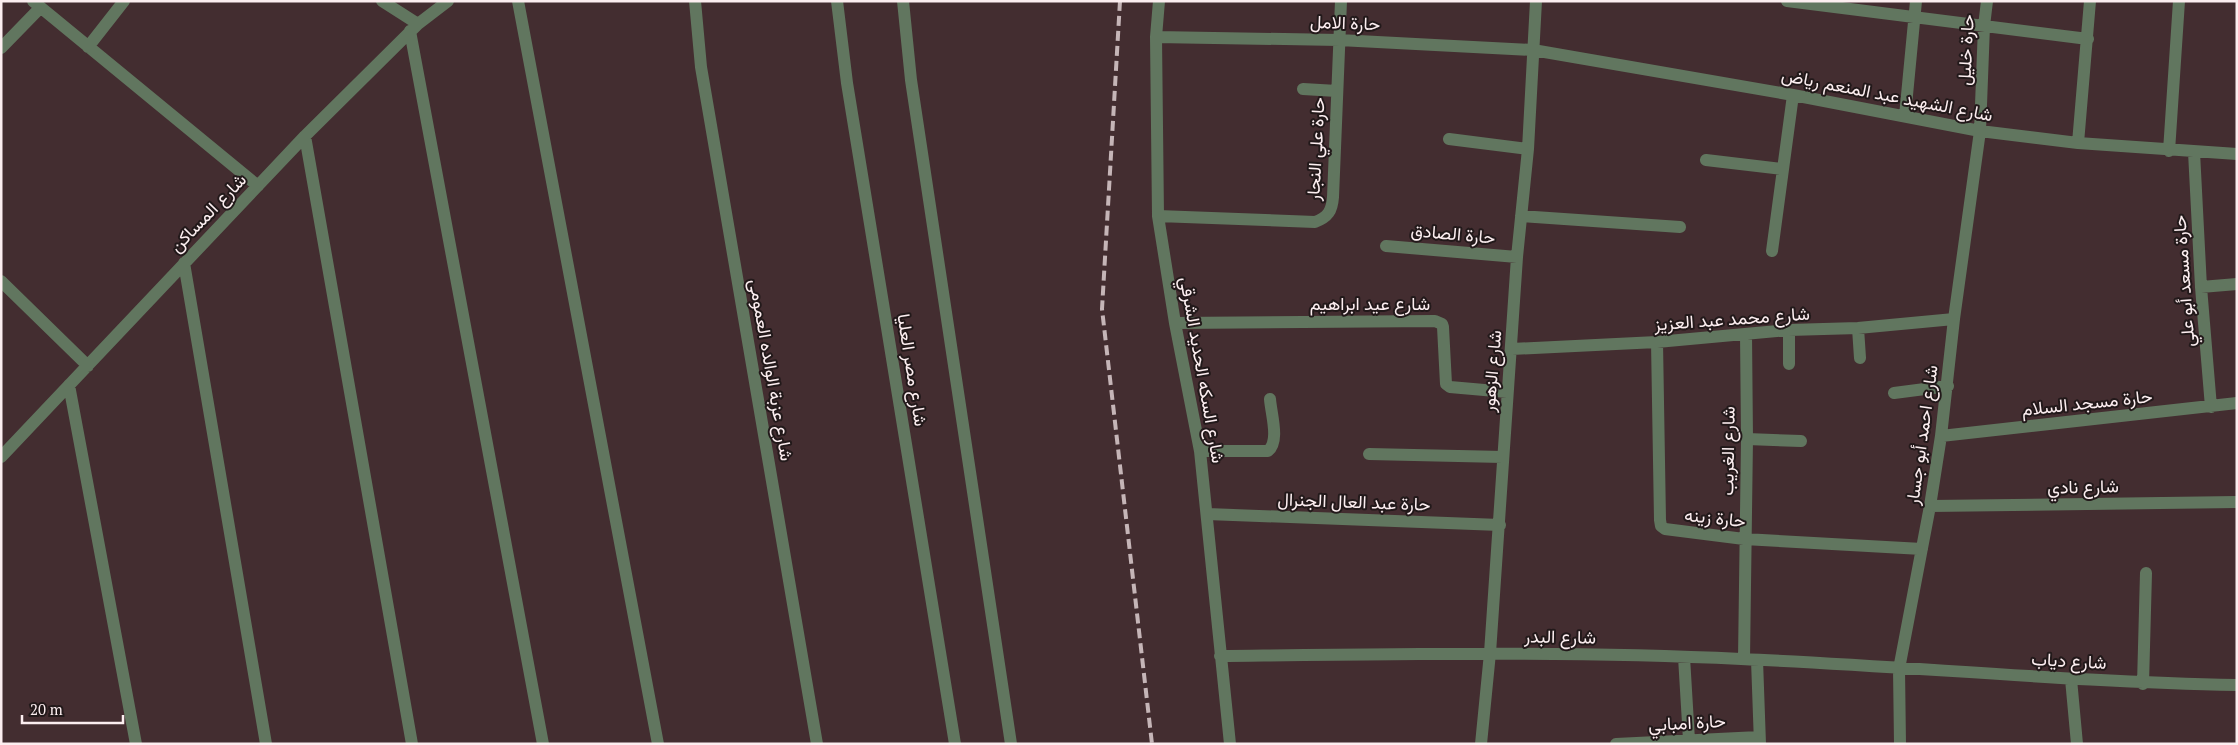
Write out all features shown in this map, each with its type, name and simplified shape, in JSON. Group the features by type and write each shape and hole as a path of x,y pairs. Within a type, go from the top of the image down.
{"street":[{"path":"88,47 124,1"},
{"path":"382,1 414,28 543,744"},
{"name":"شارع المساكن","path":"1,457 305,136 414,28 448,1"},
{"path":"518,1 658,744"},
{"name":"شارع عزبة الوالده العمومى","path":"695,1 701,67 817,744"},
{"name":"شارع مصر العليا","path":"837,1 847,83 955,744"},
{"path":"903,1 911,80 1011,744"},
{"name":"شارع السكه الحديد الشرقي","path":"1159,1 1156,37 1158,216 1175,323 1200,451 1230,744"},
{"name":"حارة علي النجار","path":"1158,216 1315,222 1324,219 1330,213 1332,207 1341,1"},
{"name":"شارع الزهور","path":"1481,744 1500,525 1517,257 1528,149 1536,1"},
{"path":"1787,1 2088,39"},
{"path":"1904,116 1916,1"},
{"name":"حارة خليل","path":"1980,131 1984,26 1987,1"},
{"path":"2078,143 2090,1"},
{"path":"2169,151 2179,1"},
{"path":"1,48 37,5 258,186"},
{"name":"حارة الامل","path":"1156,37 1339,40 1533,50"},
{"name":"شارع الشهيد عبد المنعم رياض","path":"1533,50 1793,95 1980,131 2078,143 2169,151 2237,154"},
{"path":"1303,89 1337,91"},
{"path":"1772,251 1793,95"},
{"name":"شارع احمد أبو جسار","path":"1900,744 1899,669 1930,506 1941,436 1954,319 1980,131"},
{"path":"305,136 412,744"},
{"path":"1449,139 1528,149"},
{"name":"حارة مسعد أبو علي","path":"2194,152 2201,287 2211,407"},
{"path":"1706,160 1782,169"},
{"path":"1521,216 1680,227"},
{"name":"حارة الصادق","path":"1386,246 1517,257"},
{"path":"184,263 266,744"},
{"path":"1,281 88,366"},
{"path":"2201,287 2237,284"},
{"name":"شارع محمد عبد العزيز","path":"1512,349 1657,342 1789,330 1858,328 1954,319"},
{"name":"شارع عيد ابراهيم","path":"1175,323 1435,321 1442,324 1443,327 1446,384 1450,387 1507,392"},
{"path":"1858,328 1860,358"},
{"path":"1789,330 1789,364"},
{"name":"شارع الغريب","path":"1746,334 1747,439 1744,539 1750,659 1760,740"},
{"name":"حارة زينه","path":"1657,342 1661,526 1670,531 1744,539 1922,549"},
{"path":"69,385 136,744"},
{"path":"1894,393 1948,386"},
{"path":"1200,451 1268,451 1272,447 1274,439 1270,399"},
{"name":"حارة مسجد السلام","path":"1941,436 2237,403"},
{"path":"1747,439 1801,441"},
{"path":"1369,454 1503,457"},
{"name":"شارع نادي","path":"1930,506 2237,502"},
{"name":"حارة عبد العال الجنرال","path":"1207,514 1500,525"},
{"path":"2143,684 2146,573"},
{"name":"شارع البدر","path":"1220,656 1490,653 1750,659 1899,669"},
{"path":"1684,657 1689,740"},
{"name":"شارع دياب","path":"1899,669 2143,684 2237,685"},
{"path":"2072,679 2076,744"},
{"name":"حارة امبابي","path":"1616,744 1689,740 1760,740"}],"railway":[{"path":"1120,1 1102,309 1152,744"}]}
